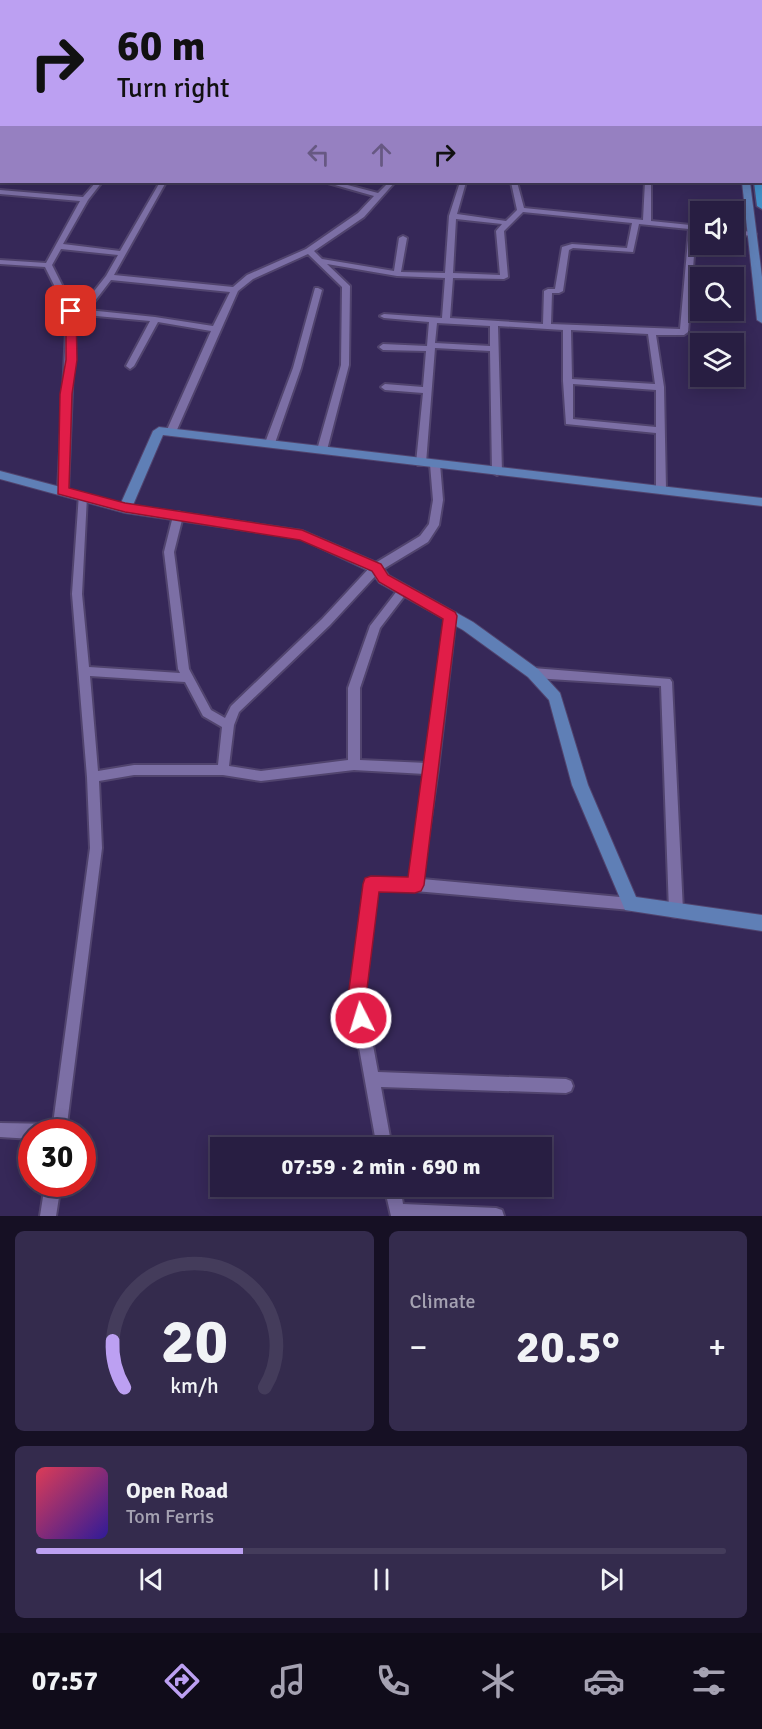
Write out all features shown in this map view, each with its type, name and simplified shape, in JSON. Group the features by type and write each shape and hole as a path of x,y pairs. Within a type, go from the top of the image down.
{"main road":[{"path":"759,183 762,206"}],"street":[{"path":"48,265 84,199 98,183"},
{"path":"83,311 109,277 162,183"},
{"path":"334,183 377,195"},
{"path":"171,432 235,290 250,277 309,251 361,215 377,195 391,183"},
{"path":"446,320 451,275 453,216 463,183"},
{"path":"514,183 521,210"},
{"path":"647,222 648,183"},
{"path":"746,183 752,234 759,262 762,320"},
{"path":"0,192 84,199"},
{"path":"521,210 690,226"},
{"path":"322,261 397,274 504,278 500,231 521,210"},
{"path":"453,216 508,223"},
{"path":"547,326 548,291 559,291 565,249 572,246 630,250 636,221"},
{"path":"744,233 752,234"},
{"path":"397,274 403,237"},
{"path":"58,246 121,253"},
{"path":"309,251 346,286 345,365 322,450"},
{"path":"384,316 494,324 684,332 694,255"},
{"path":"0,274 4,262 48,265"},
{"path":"48,265 71,311 71,360 66,394 63,491"},
{"path":"109,277 235,290"},
{"path":"270,443 297,368 318,290"},
{"path":"71,311 155,319 216,329"},
{"path":"130,366 155,319"},
{"path":"421,463 433,320"},
{"path":"494,324 497,472"},
{"path":"567,327 569,422 662,430"},
{"path":"652,332 660,387 661,490"},
{"path":"383,347 493,349"},
{"path":"567,381 660,387"},
{"path":"385,387 427,390"},
{"path":"125,508 159,430 762,502"},
{"path":"223,770 228,725 235,709 326,622 376,568 424,539 434,525 438,500 435,464"},
{"path":"0,475 125,508 302,535 376,568 384,579 451,616 533,673 555,697 580,785 631,904"},
{"path":"61,1119 96,848 93,777 77,594 82,496"},
{"path":"178,516 169,552 184,669 207,713 228,725"},
{"path":"354,765 354,688 375,626 404,590"},
{"path":"415,885 451,616"},
{"path":"84,671 189,678"},
{"path":"533,673 666,682 676,911"},
{"path":"93,777 134,770 223,770 261,776 354,765 432,769"},
{"path":"383,1137 357,997 371,884 415,885 631,904 762,923"},
{"path":"372,1079 566,1086"},
{"path":"0,1130 18,1131"},
{"path":"48,1216 51,1197"},
{"path":"393,1197 394,1215 496,1216"}],"route":[{"path":"71,311 71,360 66,394 63,491 125,508 302,535 376,568 384,579 451,616 415,885 371,884 357,997 361,1018"}]}
